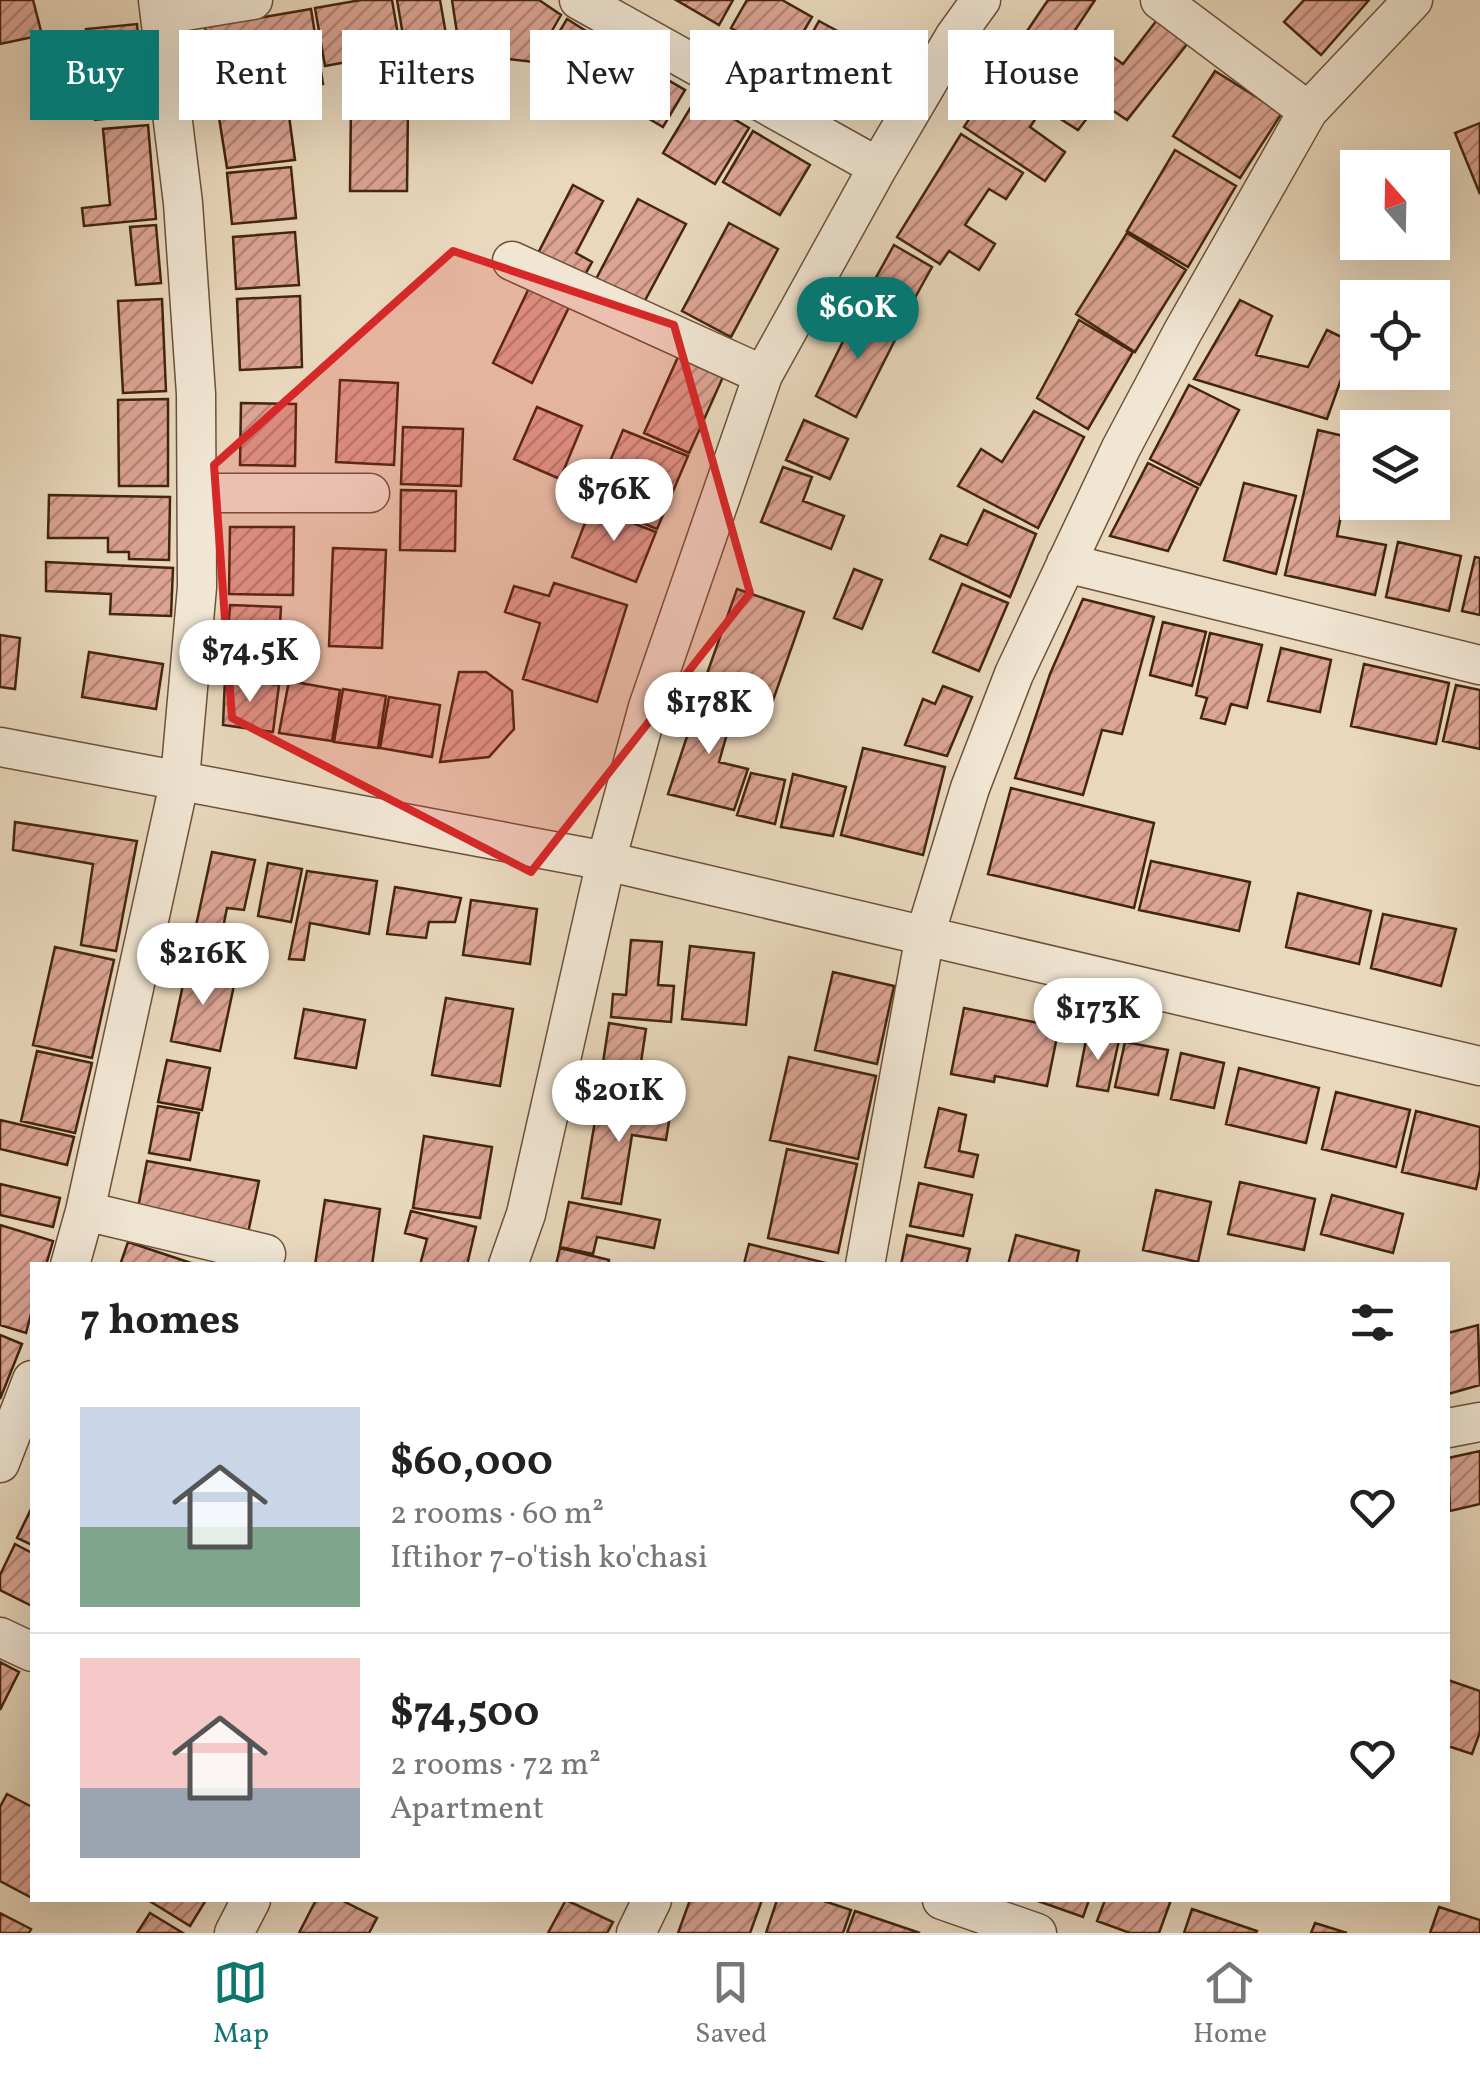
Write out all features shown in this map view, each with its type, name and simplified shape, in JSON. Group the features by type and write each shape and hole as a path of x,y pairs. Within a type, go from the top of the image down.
{"street":[{"path":"71,1262 180,778 197,587 196,394 183,203 159,8 252,0"},
{"path":"579,0 878,167"},
{"path":"509,1262 526,1214 606,861 648,707 764,375 878,167 981,0"},
{"path":"1160,0 1308,111"},
{"path":"866,1262 925,935 970,788 1014,674 1182,333 1308,111 1414,0"},
{"path":"512,261 764,375"},
{"path":"199,493 370,493"},
{"path":"1066,563 1480,665"},
{"path":"0,747 606,861 1480,1066"},
{"path":"85,1211 266,1254"},
{"path":"0,1463 30,1385"},
{"path":"1450,1428 1480,1422"},
{"path":"0,1637 30,1651"},
{"path":"234,1933 250,1902"},
{"path":"636,1933 651,1902"},
{"path":"948,1902 1037,1933"}],"highlighted area":[{"path":"453,251 674,325 750,593 531,872 232,718 214,465"}],"building":[{"path":"0,0 33,0 41,30 30,30 30,38 0,44"},
{"path":"361,0 392,0 397,30 342,30 342,63 325,66 322,30 319,30 315,8"},
{"path":"397,0 440,0 445,30 402,30"},
{"path":"452,0 539,0 561,15 552,30 530,30 530,62 510,59 510,30 457,30"},
{"path":"676,0 733,0 719,25"},
{"path":"747,0 782,0 812,17 804,30 731,28"},
{"path":"1048,0 1095,0 1075,30 1028,30"},
{"path":"1304,0 1369,0 1321,55 1284,22"},
{"path":"311,9 314,30 205,30 205,27"},
{"path":"567,19 584,30 560,30"},
{"path":"1157,20 1188,43 1127,120 1114,111 1114,58 1123,64"},
{"path":"819,21 836,30 814,30"},
{"path":"137,24 138,30 86,30"},
{"path":"1215,71 1282,113 1240,178 1173,136"},
{"path":"670,81 685,90 670,115"},
{"path":"690,109 690,120 736,120 749,128 715,184 663,153"},
{"path":"219,120 290,120 295,160 227,168"},
{"path":"351,120 408,120 407,191 350,191"},
{"path":"969,120 1035,120 1030,127 1065,152 1045,181 964,127"},
{"path":"1062,120 1086,120 1078,130"},
{"path":"1480,123 1480,194 1455,133"},
{"path":"148,125 156,219 84,226 82,208 110,205 103,129"},
{"path":"753,131 810,165 780,215 723,182"},
{"path":"961,134 1023,173 1006,199 989,189 965,225 995,244 979,270 949,251 940,264 897,237"},
{"path":"1175,150 1236,186 1188,267 1127,231"},
{"path":"291,167 296,218 232,224 227,173"},
{"path":"573,185 603,201 576,253 592,262 580,284 534,261"},
{"path":"638,199 686,224 642,306 595,281"},
{"path":"729,223 778,249 731,337 682,311"},
{"path":"156,225 161,283 136,285 130,227"},
{"path":"295,232 299,285 236,289 233,237"},
{"path":"1127,233 1186,270 1135,352 1076,314"},
{"path":"894,245 932,267 902,321 864,299"},
{"path":"531,284 571,303 532,383 493,363"},
{"path":"300,296 302,367 240,370 237,299"},
{"path":"162,299 166,391 123,393 118,301"},
{"path":"1240,300 1272,316 1256,355 1308,367 1327,330 1340,336 1340,382 1327,419 1194,379"},
{"path":"860,307 901,328 856,417 816,396"},
{"path":"1079,320 1133,352 1088,429 1037,398"},
{"path":"682,348 727,368 689,453 644,433"},
{"path":"340,380 398,383 394,465 336,462"},
{"path":"1189,385 1239,410 1200,485 1150,459"},
{"path":"168,399 168,486 119,486 118,400"},
{"path":"241,403 296,404 295,466 240,465"},
{"path":"537,407 582,426 560,479 514,459"},
{"path":"1034,411 1084,437 1038,528 958,486 981,449 1002,462"},
{"path":"804,420 848,439 830,479 786,460"},
{"path":"403,427 463,429 461,486 401,484"},
{"path":"623,430 688,456 657,529 593,502"},
{"path":"1318,430 1340,435 1337,536 1386,545 1375,595 1285,575"},
{"path":"1148,463 1198,488 1168,551 1110,536"},
{"path":"783,467 812,477 803,501 844,516 831,549 761,522"},
{"path":"1244,483 1296,496 1276,574 1224,560"},
{"path":"401,490 456,491 455,551 400,550"},
{"path":"49,495 170,497 169,560 129,559 129,552 108,552 108,538 48,538"},
{"path":"591,507 656,532 636,582 572,557"},
{"path":"984,510 1036,534 1010,597 930,559 941,535 967,545"},
{"path":"230,527 294,527 293,595 229,594"},
{"path":"1398,542 1461,556 1449,611 1386,597"},
{"path":"333,548 386,550 382,648 329,646"},
{"path":"1475,557 1480,558 1480,615 1462,611"},
{"path":"46,562 173,568 171,616 110,614 111,594 46,591"},
{"path":"854,569 882,580 862,629 834,618"},
{"path":"554,583 627,605 597,702 523,679 540,623 505,612 514,586 549,596"},
{"path":"962,584 1008,603 979,671 933,652"},
{"path":"737,589 804,612 770,709 703,685"},
{"path":"1083,599 1154,617 1122,734 1102,730 1083,795 1015,778 1050,674"},
{"path":"230,605 281,607 277,678 225,674"},
{"path":"1163,622 1206,632 1192,686 1150,675"},
{"path":"1210,633 1262,645 1247,708 1231,704 1225,724 1201,718 1207,698 1196,695"},
{"path":"0,635 20,638 15,689 0,687"},
{"path":"1281,648 1331,660 1320,712 1268,701"},
{"path":"89,652 163,664 156,709 82,697"},
{"path":"1364,664 1449,683 1436,744 1351,726"},
{"path":"459,672 486,672 512,691 514,729 489,757 440,762"},
{"path":"225,678 279,685 273,732 223,725"},
{"path":"289,681 340,690 332,741 279,733"},
{"path":"1456,685 1480,690 1480,749 1443,741"},
{"path":"943,686 972,697 947,756 905,745 923,699 935,704"},
{"path":"343,689 386,696 378,748 334,742"},
{"path":"702,691 736,702 719,762 748,769 734,810 668,794"},
{"path":"389,697 440,705 432,757 380,748"},
{"path":"863,748 945,767 923,855 841,835"},
{"path":"751,773 785,780 775,824 737,815"},
{"path":"793,774 846,787 833,836 781,827"},
{"path":"1011,788 1154,823 1134,908 988,874"},
{"path":"15,822 137,841 116,951 81,945 93,864 13,850"},
{"path":"212,852 255,860 244,910 227,908 216,963 189,958"},
{"path":"1151,861 1250,882 1239,931 1139,910"},
{"path":"268,863 302,869 291,922 258,916"},
{"path":"307,871 377,881 369,934 310,923 304,960 289,959"},
{"path":"395,887 461,898 455,922 429,922 426,938 387,934"},
{"path":"1298,893 1371,911 1359,964 1286,947"},
{"path":"471,900 537,909 530,964 463,955"},
{"path":"1383,914 1456,929 1441,986 1371,968"},
{"path":"631,940 662,942 658,985 674,986 671,1022 611,1017 613,994 626,995"},
{"path":"690,946 754,953 746,1025 682,1019"},
{"path":"55,947 114,960 92,1058 33,1045"},
{"path":"187,966 236,976 220,1051 171,1041"},
{"path":"833,972 894,986 877,1064 815,1050"},
{"path":"446,998 513,1009 500,1086 432,1075"},
{"path":"964,1008 1059,1027 1047,1086 995,1076 994,1082 951,1074"},
{"path":"304,1009 365,1020 356,1068 295,1058"},
{"path":"609,1023 646,1029 636,1095 599,1089"},
{"path":"1087,1035 1119,1040 1108,1091 1077,1086"},
{"path":"1125,1042 1168,1050 1158,1095 1115,1087"},
{"path":"37,1051 92,1063 75,1133 21,1121"},
{"path":"1181,1053 1224,1063 1214,1108 1171,1099"},
{"path":"789,1057 876,1076 858,1159 770,1140"},
{"path":"167,1060 210,1068 202,1110 158,1102"},
{"path":"1239,1068 1319,1088 1306,1143 1226,1124"},
{"path":"1336,1092 1410,1110 1396,1167 1322,1149"},
{"path":"599,1097 671,1109 666,1140 632,1135 621,1204 582,1198"},
{"path":"158,1106 199,1113 190,1160 149,1153"},
{"path":"939,1108 966,1115 959,1151 978,1155 973,1177 925,1167"},
{"path":"1416,1111 1480,1127 1476,1189 1402,1172"},
{"path":"0,1120 74,1137 67,1165 0,1149"},
{"path":"424,1136 492,1147 480,1218 413,1208"},
{"path":"787,1149 857,1164 838,1253 768,1238"},
{"path":"147,1161 259,1181 248,1233 137,1213"},
{"path":"1240,1182 1315,1199 1304,1250 1228,1234"},
{"path":"919,1183 972,1195 963,1236 910,1226"},
{"path":"0,1184 60,1198 53,1227 0,1215"},
{"path":"1156,1190 1211,1202 1198,1262 1143,1250"},
{"path":"1332,1195 1403,1214 1393,1253 1321,1234"},
{"path":"325,1200 380,1209 372,1262 315,1262"},
{"path":"569,1202 660,1220 654,1248 597,1237 593,1254 560,1247"},
{"path":"411,1211 476,1227 468,1262 421,1262 427,1239 405,1233"},
{"path":"0,1225 53,1241 47,1262 30,1262 30,1318 26,1333 0,1325"},
{"path":"907,1235 970,1249 967,1262 902,1262"},
{"path":"1016,1235 1079,1251 1077,1262 1009,1262"},
{"path":"128,1242 188,1262 121,1262"},
{"path":"749,1244 822,1262 744,1262"},
{"path":"560,1248 609,1260 609,1262 557,1262"},
{"path":"1478,1325 1480,1385 1450,1393 1450,1332"},
{"path":"0,1335 22,1344 0,1399"},
{"path":"1480,1451 1480,1504 1450,1511 1450,1458"},
{"path":"30,1511 30,1544 17,1538"},
{"path":"15,1544 30,1552 30,1605 0,1590 0,1575"},
{"path":"0,1662 19,1672 0,1710"},
{"path":"1450,1681 1480,1691 1480,1732 1472,1754 1450,1747"},
{"path":"7,1794 30,1806 30,1897 0,1881 0,1807"},
{"path":"151,1902 205,1902 190,1926"},
{"path":"315,1902 345,1902 377,1918 369,1933 299,1933"},
{"path":"565,1902 613,1922 607,1933 548,1933"},
{"path":"689,1902 761,1902 750,1933 678,1933"},
{"path":"776,1902 827,1902 851,1910 843,1933 766,1933"},
{"path":"1041,1902 1088,1902 1083,1917"},
{"path":"1104,1902 1170,1902 1159,1933 1130,1933 1097,1921"},
{"path":"1439,1907 1480,1920 1480,1933 1430,1933"},
{"path":"1192,1909 1257,1931 1184,1933"},
{"path":"855,1911 920,1933 847,1933"},
{"path":"0,1913 31,1929 29,1933 0,1933"},
{"path":"150,1913 183,1933 137,1933"},
{"path":"1315,1923 1347,1933 1311,1933"}]}
